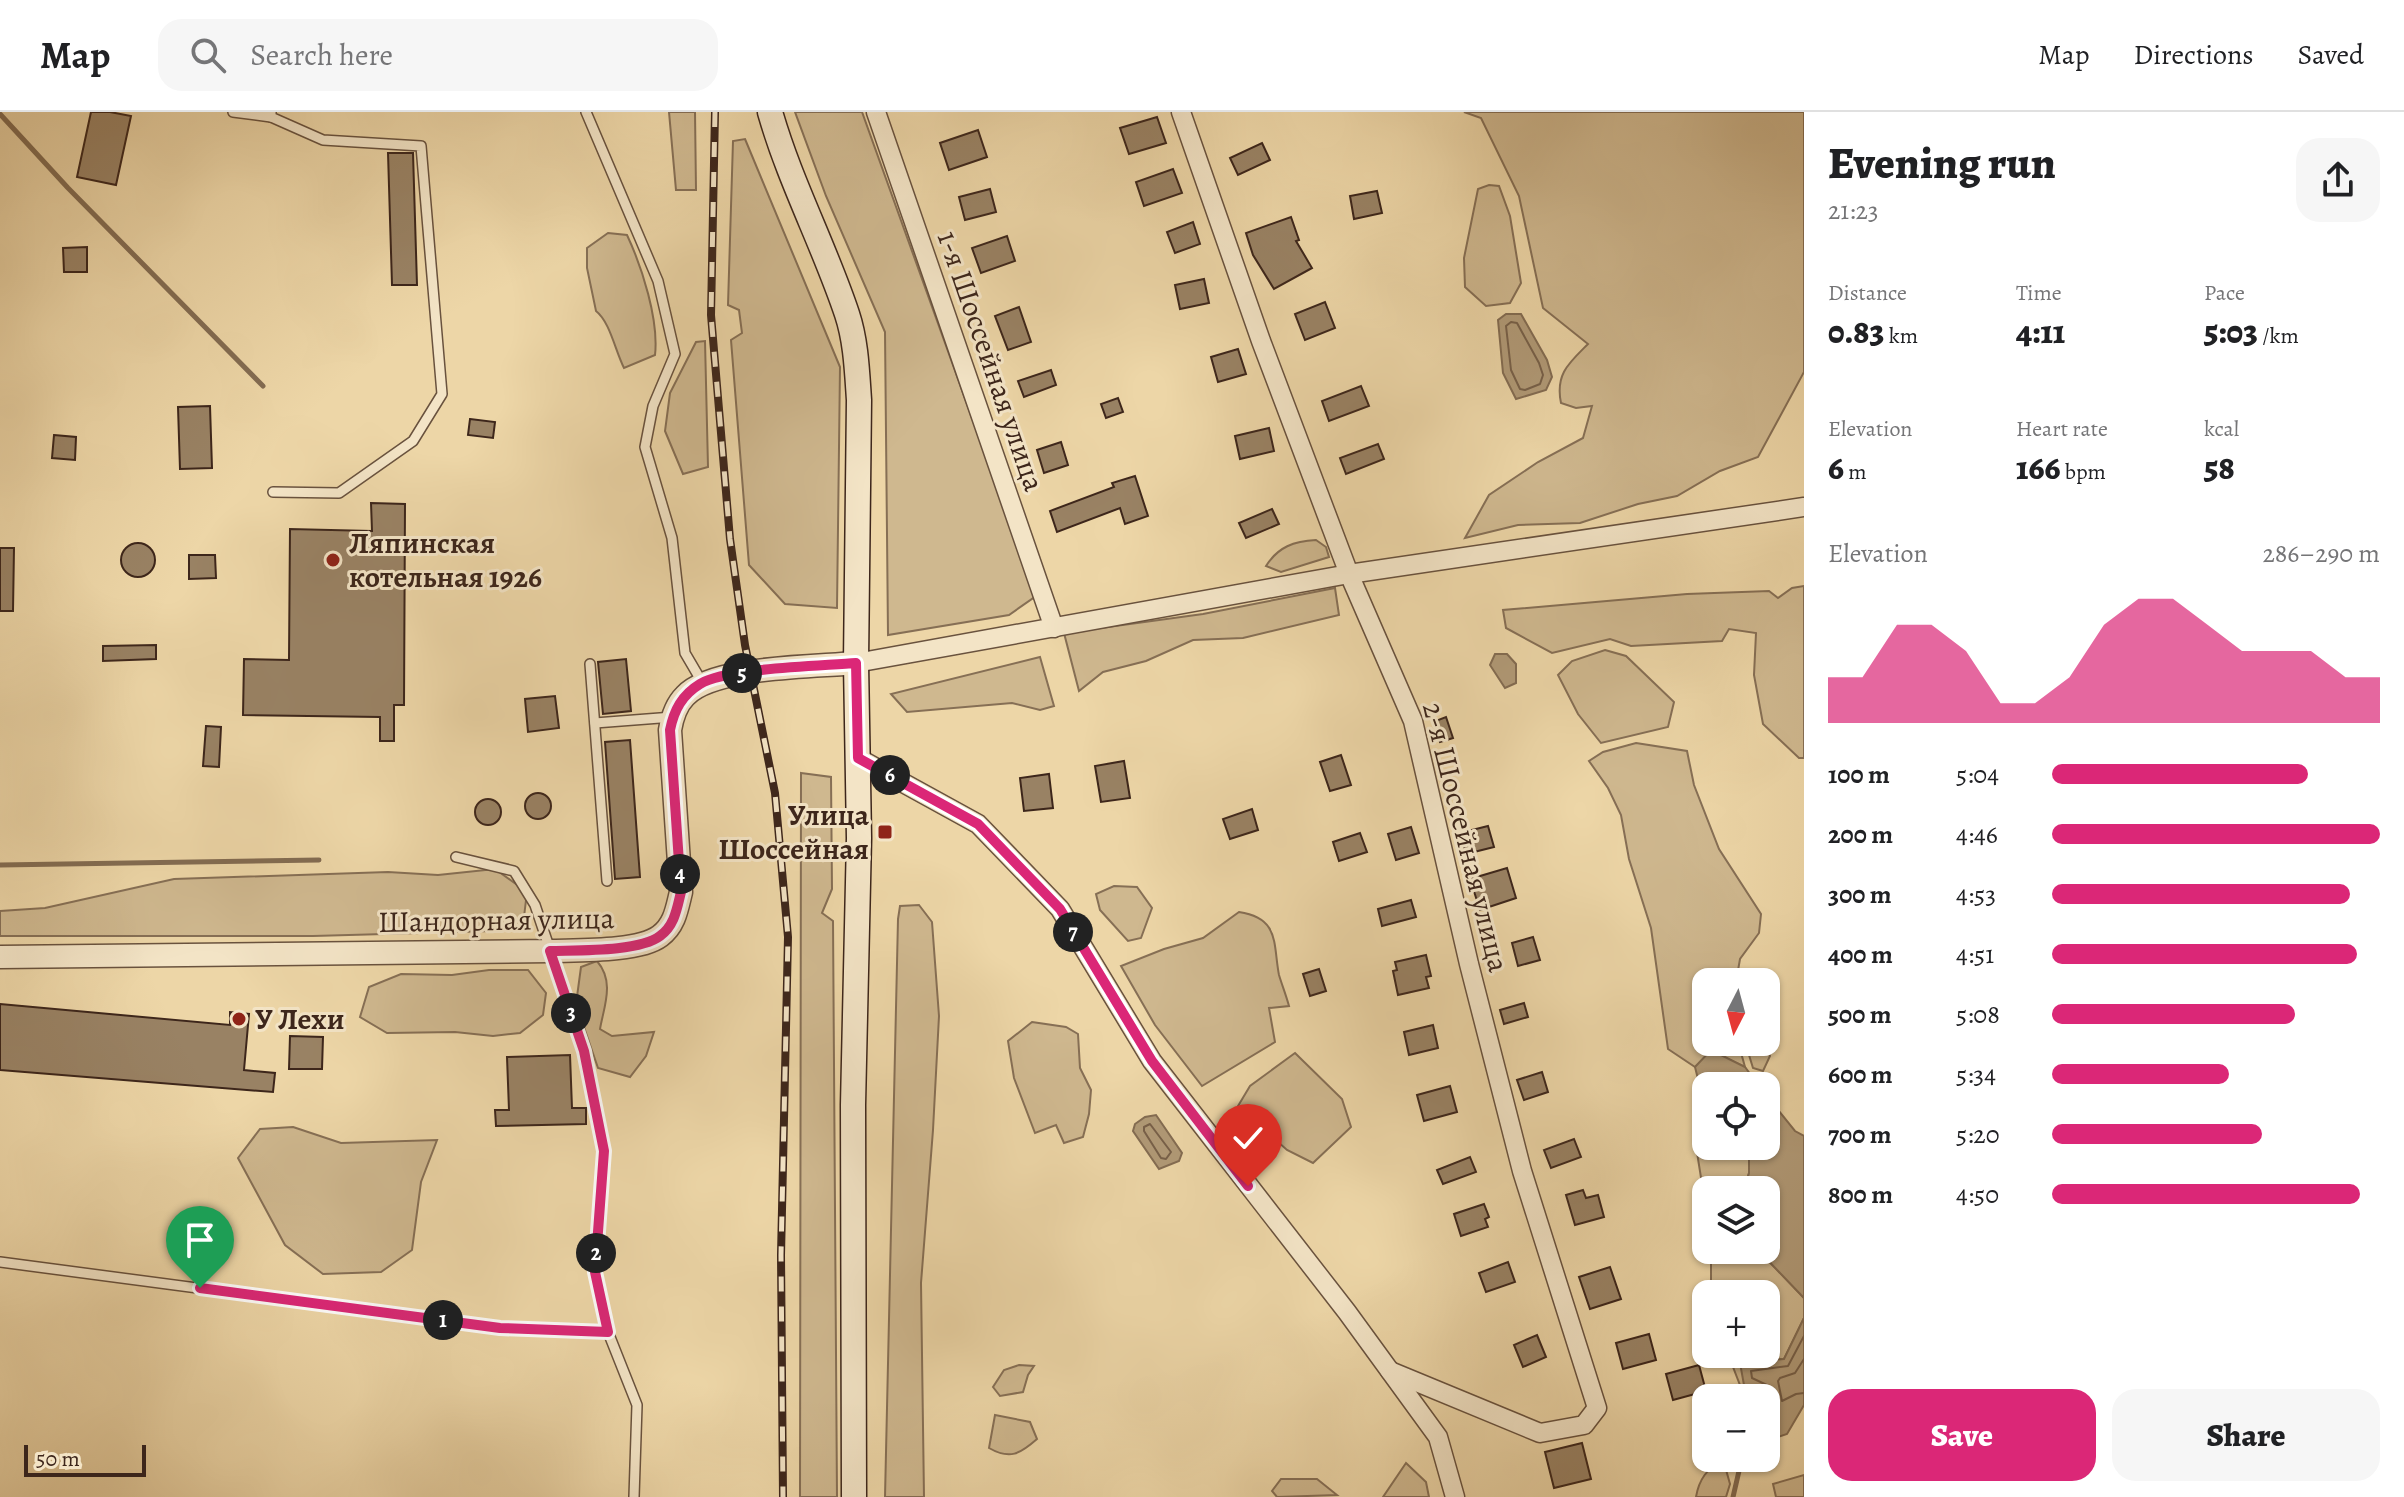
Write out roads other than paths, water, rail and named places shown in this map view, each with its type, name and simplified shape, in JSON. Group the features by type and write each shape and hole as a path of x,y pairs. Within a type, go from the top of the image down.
{"main road":[{"path":"770,112 782,155 847,316 856,358 859,400 856,663 859,873 853,1105 854,1497"}],"street":[{"name":"1-я Шоссейная улица","path":"876,112 1054,628"},
{"name":"2-я Шоссейная улица","path":"1181,112 1261,341 1349,574 1413,721 1469,964 1522,1171 1597,1408 1584,1425 1540,1433 1390,1371"},
{"path":"673,717 684,696 702,682 750,672 856,663 1349,574 1804,507"},
{"name":"Шандорная улица","path":"0,957 550,951 628,947 660,937 675,918 681,892 670,730 673,717"},
{"path":"858,758 978,824 1060,909 1152,1061 1438,1437 1455,1497"}],"lane":[{"path":"233,112 271,115 323,140 421,146 442,394 413,441 339,493 273,492"},
{"path":"586,112 658,281 675,354 653,406 645,447 672,538 685,653 702,682"},
{"path":"590,664 607,881"},
{"path":"595,723 673,717"},
{"path":"456,857 514,871 535,905 584,1051 604,1151 595,1272 608,1332 637,1405 634,1497"},
{"path":"0,1262 500,1328 608,1332"}],"water":[{"path":"1506,314 1521,314 1547,360 1552,377 1546,390 1516,399 1503,373 1498,320"},
{"path":"1495,654 1507,654 1516,664 1516,683 1505,688 1490,665"},
{"path":"1705,1056 1723,1056 1749,1072 1696,1072 1695,1067"},
{"path":"1780,1112 1795,1131 1804,1136 1804,1298 1771,1264 1780,1264 1780,1176 1748,1176 1749,1160 1780,1160"},
{"path":"1156,1115 1182,1153 1179,1161 1159,1169 1133,1131 1135,1124 1145,1117"},
{"path":"1804,1318 1804,1405 1787,1434 1780,1436 1780,1384 1744,1384 1741,1368 1780,1368 1780,1359 1784,1359"}],"waterway":[{"path":"0,114 68,188 263,386"},
{"path":"0,865 319,860"},
{"path":"1733,1497 1739,1472"}],"railway":[{"path":"715,112 711,315 730,539 745,645 775,793 788,937 781,1255 783,1497"}],"place":[{"name":"Ляпинская котельная 1926","path":"333,560"},
{"name":"Улица Шоссейная","path":"885,832"},
{"name":"У Лехи","path":"239,1019"}]}
